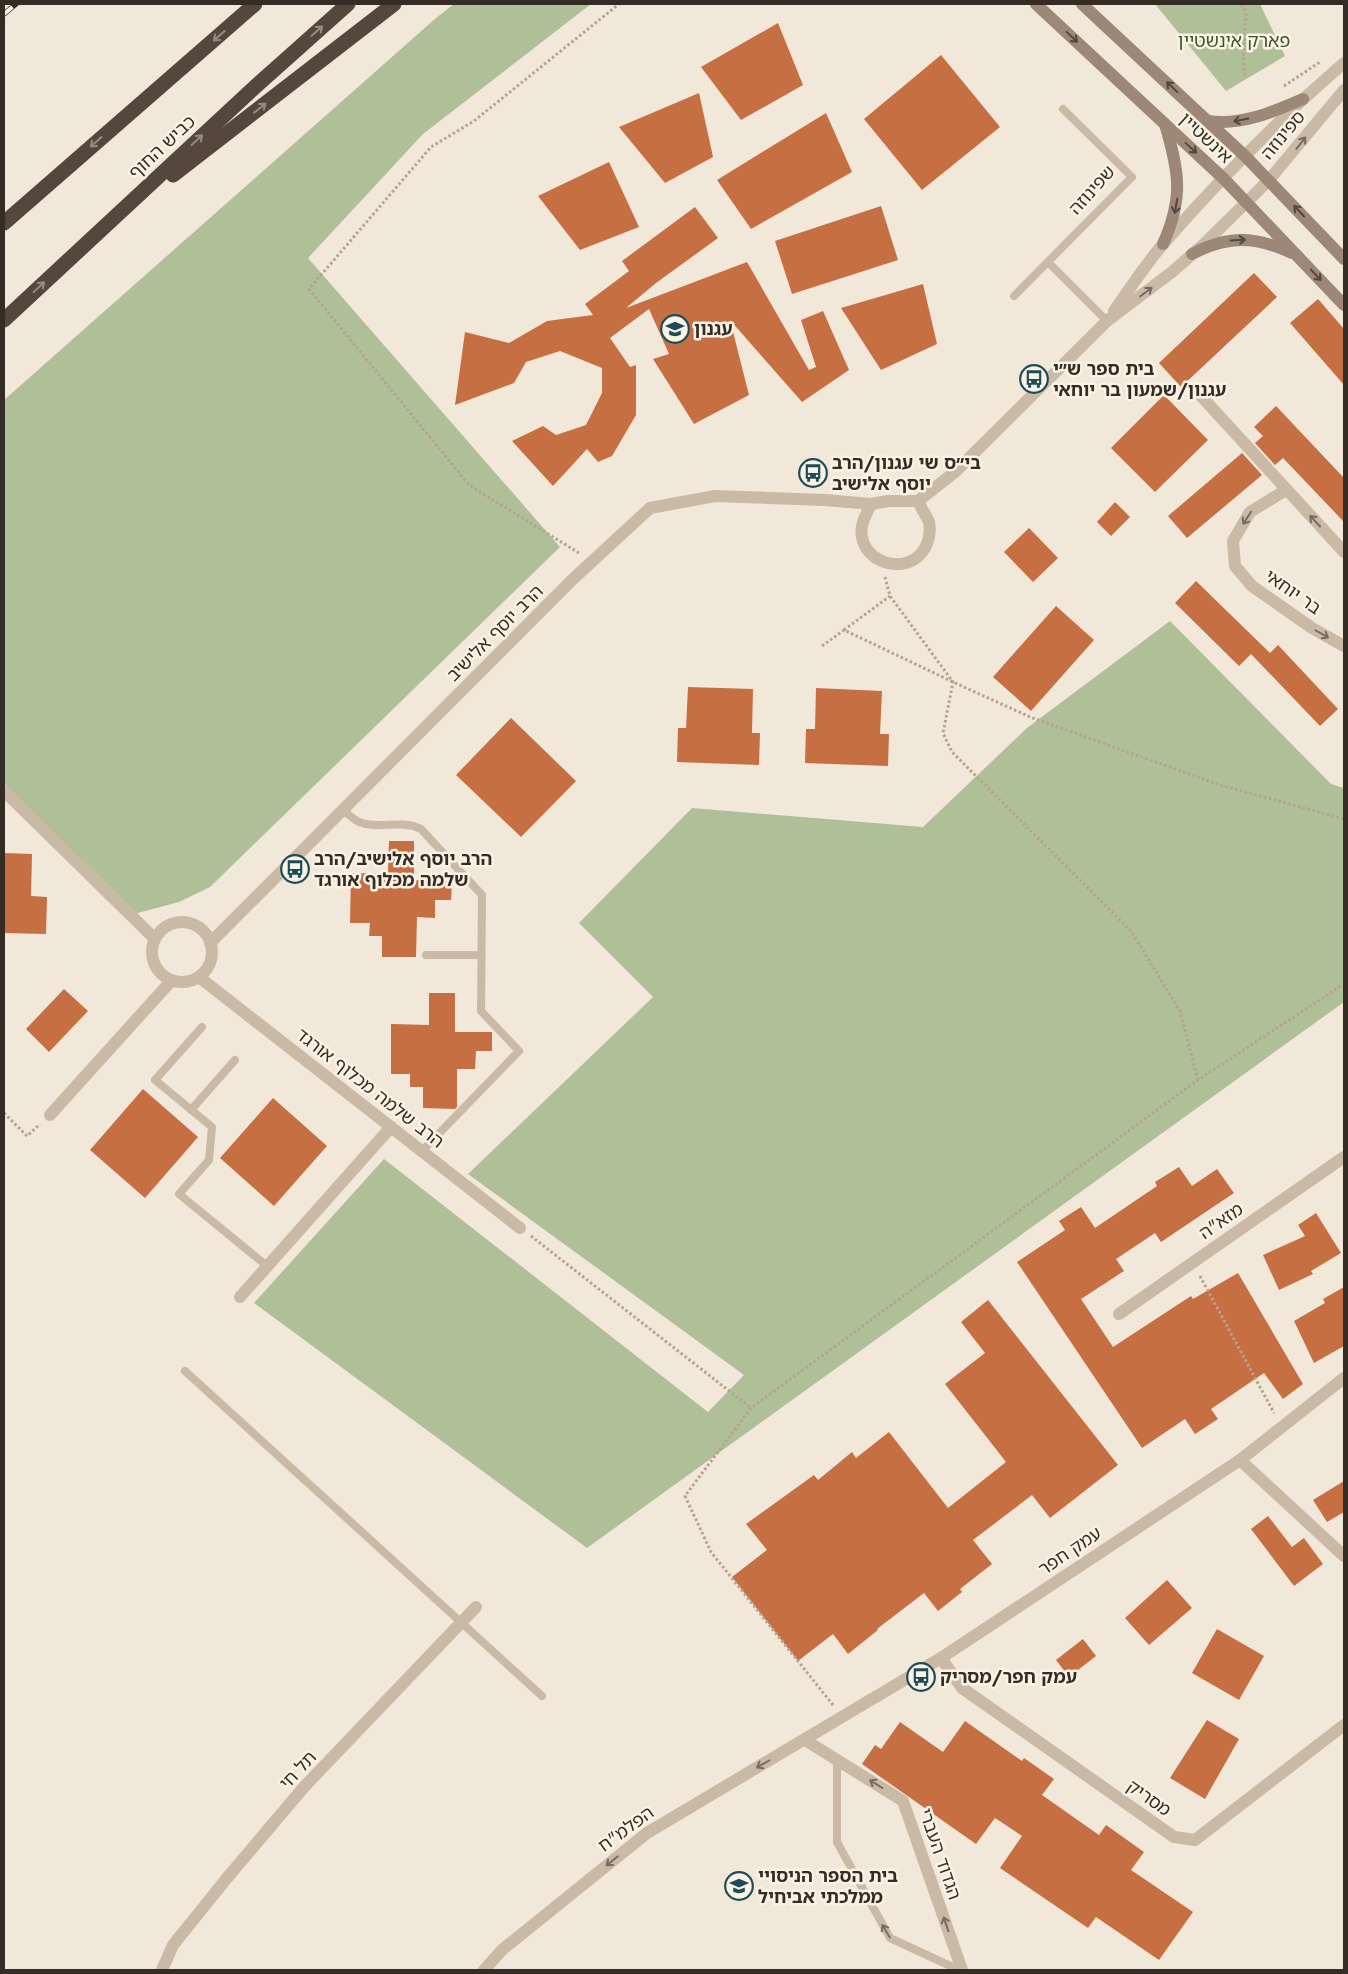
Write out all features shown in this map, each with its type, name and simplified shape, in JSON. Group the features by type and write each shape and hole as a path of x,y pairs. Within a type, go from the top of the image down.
{"highway":[{"path":"4,223 255,4"},
{"name":"כביש החוף","path":"4,320 256,86 348,4"},
{"path":"97,234 394,4"}],"main road":[{"name":"אינשטיין","path":"1036,4 1247,201 1344,305"},
{"name":"אינשטיין","path":"1082,4 1246,157 1344,259"},
{"path":"1208,121 1231,122 1248,119 1280,110 1303,99"},
{"path":"1163,244 1173,222 1178,202 1174,153 1165,124"},
{"path":"1192,254 1232,239 1249,239 1280,247 1297,255"}],"street":[{"name":"ספינוזה","path":"1246,157 1303,99 1344,63"},
{"name":"ספינוזה","path":"1247,201 1269,180 1344,90"},
{"path":"1107,321 1163,244 1246,157"},
{"path":"918,501 929,522 930,532 928,543 922,553 914,560 903,564 892,565 881,562 869,551 862,536 862,525 871,504 888,501 918,501 955,472 1107,321 1192,254 1247,201"},
{"path":"1201,396 1344,552"},
{"name":"בר יוחאי","path":"1286,490 1250,512 1233,542 1236,566 1252,586 1312,628 1344,646"},
{"name":"הרב יוסף אלישיב","path":"210,943 593,561 650,508 716,496 799,498 871,504"},
{"path":"4,791 155,939"},
{"path":"179,922 190,923 199,928 206,935 210,943 212,952 206,970 199,977 190,981 181,982 164,976 157,968 153,959 152,948 161,930 179,922"},
{"name":"הרב שלמה מכלוף אורגד","path":"199,977 520,1228"},
{"path":"50,1115 172,980"},
{"path":"240,1297 391,1127"},
{"name":"מזא\"ה","path":"1119,1314 1344,1157"},
{"name":"עמק חפר","path":"805,1740 941,1658 1240,1460 1344,1378"},
{"path":"1240,1460 1344,1556"},
{"name":"תל חי","path":"162,1970 173,1945 304,1788 462,1623 476,1606"},
{"name":"מסריק","path":"941,1658 962,1688 1174,1836 1195,1840 1344,1725"},
{"name":"הגדוד העברי","path":"805,1740 903,1801 960,1970"},
{"name":"הפלמ\"ח","path":"484,1970 502,1950 647,1833 805,1740"}],"lane":[{"name":"שפינוזה","path":"1014,296 1132,177 1063,109"},
{"path":"1048,262 1107,321"},
{"path":"343,810 357,821 365,824 413,825 421,829 482,895 480,1011 519,1051 422,1150"},
{"path":"426,955 481,956"},
{"path":"202,1027 155,1080 212,1127 209,1160 179,1194 267,1266"},
{"path":"191,1110 235,1060"},
{"path":"185,1370 542,1696"},
{"path":"837,1759 837,1842 890,1938 960,1970"}],"path":[{"path":"593,561 469,485 309,288 431,147 474,121 619,4"},
{"path":"1242,4 1246,12 1243,57 1245,78"},
{"path":"1284,86 1322,61"},
{"path":"881,562 890,596 953,682 943,733 952,752 1131,931 1180,1011 1198,1080"},
{"path":"822,646 890,596"},
{"path":"844,630 1030,717 1220,785 1344,818"},
{"path":"842,1718 711,1552 686,1496 751,1408 1198,1080 1344,984"},
{"path":"4,1113 28,1136 50,1115"},
{"path":"520,1228 751,1408"},
{"path":"1192,1262 1282,1427"}],"green space":[{"path":"454,4 591,4 423,134 308,258 560,547 210,887 179,902 134,914 4,783 4,400"},
{"name":"פארק אינשטיין","path":"1155,4 1260,4 1285,56 1226,91"},
{"path":"1170,621 1331,784 1344,788 1344,1002 587,1548 254,1303 384,1159 708,1412 744,1375 468,1174 653,997 579,923 692,808 923,827 1027,728"}],"building":[{"path":"778,23 803,85 741,120 701,67"},
{"path":"941,55 1000,127 922,190 864,119"},
{"path":"699,93 713,157 665,183 619,127"},
{"path":"826,113 852,172 751,229 717,180"},
{"path":"609,162 639,227 580,250 538,196"},
{"path":"881,206 898,260 792,294 775,241"},
{"path":"695,207 718,238 656,283 626,308 747,262 809,370 816,367 801,320 823,311 849,370 802,402 730,320 749,395 694,424 653,359 669,354 649,309 610,338 630,367 636,365 636,415 612,456 598,462 587,449 553,486 512,441 543,426 556,435 586,425 602,393 602,368 560,351 526,362 514,383 455,405 465,332 509,343 547,321 593,315 585,304 629,271 622,261"},
{"path":"1254,273 1277,297 1181,387 1159,363"},
{"path":"923,284 937,344 881,370 841,308"},
{"path":"1318,299 1344,329 1344,385 1290,323"},
{"path":"1164,395 1208,440 1155,492 1111,448"},
{"path":"1276,406 1344,478 1344,522 1283,458 1275,465 1255,443 1263,436 1254,427"},
{"path":"1242,453 1262,475 1187,538 1168,516"},
{"path":"1115,502 1130,517 1111,536 1097,522"},
{"path":"1029,528 1058,558 1033,582 1004,552"},
{"path":"1196,581 1270,653 1278,645 1338,709 1320,726 1251,654 1239,666 1175,603"},
{"path":"1056,606 1094,640 1031,711 993,677"},
{"path":"688,687 753,689 752,733 760,733 759,765 677,762 678,728 686,728"},
{"path":"816,688 882,691 880,734 889,734 888,766 805,763 806,729 815,729"},
{"path":"511,718 576,781 521,837 456,775"},
{"path":"389,841 414,841 414,880 452,881 451,900 435,900 435,918 417,917 416,957 382,957 382,936 369,936 370,923 350,923 351,873 388,874"},
{"path":"4,853 32,854 31,896 47,897 46,934 4,933"},
{"path":"64,989 88,1011 49,1052 26,1029"},
{"path":"429,993 455,993 455,1032 492,1032 492,1051 476,1051 475,1069 457,1069 457,1107 455,1109 423,1108 423,1087 410,1087 410,1074 391,1074 391,1024 429,1025"},
{"path":"143,1089 198,1137 145,1198 90,1150"},
{"path":"273,1098 327,1146 274,1206 220,1158"},
{"path":"1179,1167 1192,1186 1217,1169 1234,1193 1161,1242 1155,1233 1116,1259 1124,1271 1081,1299 1113,1347 1191,1296 1193,1299 1238,1273 1303,1384 1283,1399 1264,1373 1211,1409 1218,1419 1195,1434 1185,1419 1142,1448 1017,1262 1065,1230 1059,1221 1081,1207 1095,1228 1157,1186 1155,1182"},
{"path":"1316,1213 1341,1253 1311,1271 1313,1274 1279,1290 1263,1255 1305,1236 1298,1225"},
{"path":"1344,1287 1344,1346 1314,1363 1294,1321 1325,1303 1323,1299"},
{"path":"988,1300 1118,1465 1050,1518 1032,1495 973,1540 992,1564 960,1589 962,1592 938,1611 924,1593 848,1654 833,1634 798,1661 732,1577 767,1550 746,1524 814,1475 818,1480 852,1452 856,1458 889,1432 948,1508 1006,1462 945,1384 985,1353 961,1322"},
{"path":"1344,1481 1344,1512 1327,1522 1313,1500"},
{"path":"1268,1516 1292,1547 1304,1538 1323,1564 1294,1586 1251,1529"},
{"path":"1167,1580 1192,1608 1149,1645 1125,1618"},
{"path":"1217,1629 1264,1656 1239,1700 1192,1673"},
{"path":"1083,1639 1096,1656 1069,1677 1056,1660"},
{"path":"1207,1720 1239,1739 1205,1799 1170,1778"},
{"path":"965,1721 1022,1761 1024,1758 1054,1779 1042,1795 1099,1835 1106,1825 1144,1852 1131,1870 1193,1912 1159,1960 1096,1917 1088,1928 1000,1868 1022,1836 995,1818 976,1844 862,1764 875,1745 881,1749 900,1722 943,1752"}],"railway":[{"path":"4,14 16,4"}],"place":[{"name":"עגנון","path":"675,329"},
{"name":"בית ספר ש״י עגנון/שמעון בר יוחאי","path":"1034,379"},
{"name":"בי״ס שי עגנון/הרב יוסף אלישיב","path":"813,473"},
{"name":"הרב יוסף אלישיב/הרב שלמה מכלוף אורגד","path":"295,869"},
{"name":"עמק חפר/מסריק","path":"921,1677"},
{"name":"בית הספר הניסויי ממלכתי אביחיל","path":"739,1886"}]}
